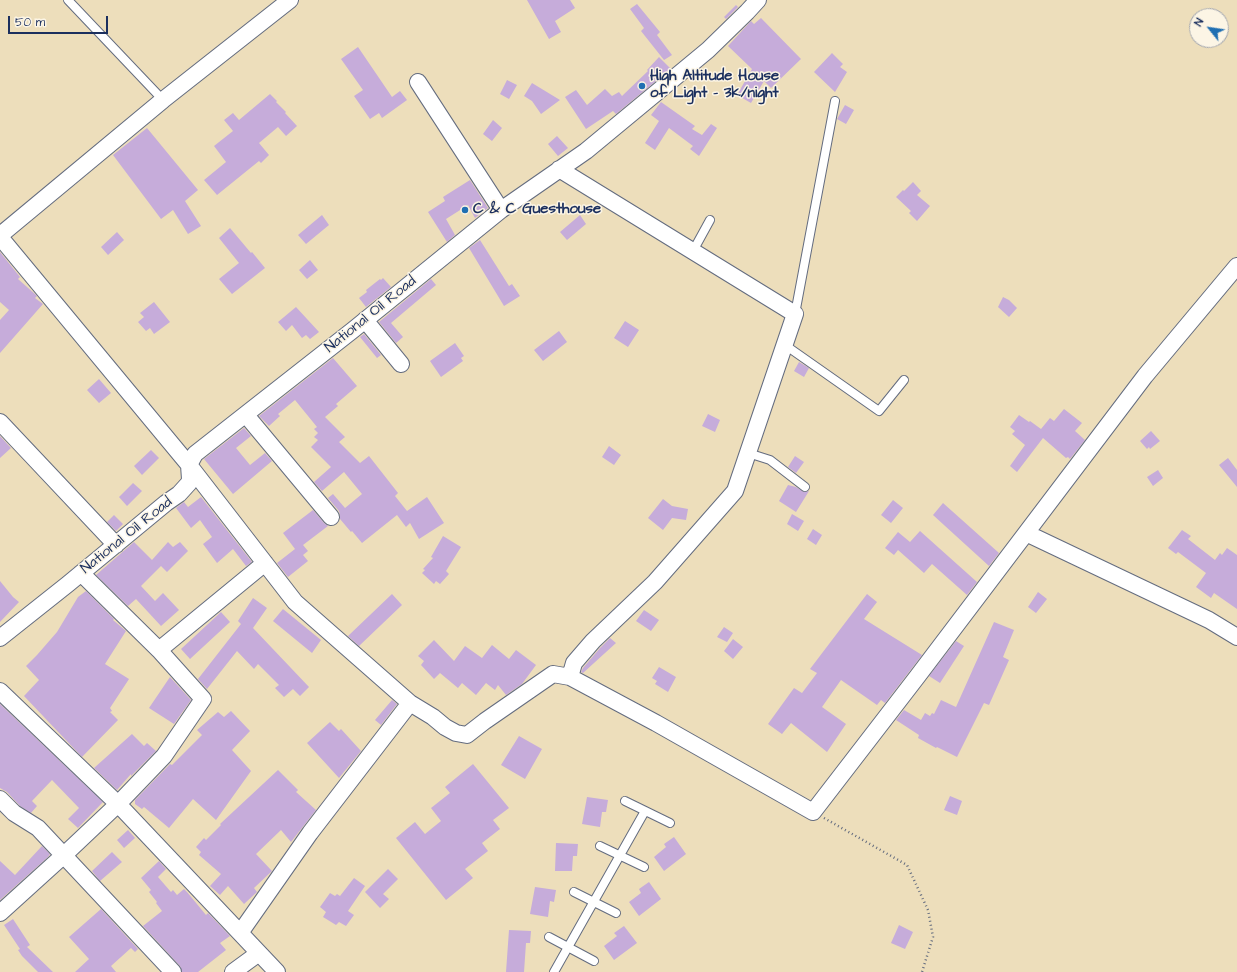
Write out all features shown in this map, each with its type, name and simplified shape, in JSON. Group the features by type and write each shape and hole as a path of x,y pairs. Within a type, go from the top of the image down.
{"street":[{"path":"0,233 4,232 163,100 290,0"},
{"name":"National Oil Road","path":"0,638 179,494 189,483 190,465 195,454 246,415 501,210 586,151 708,50 758,0"},
{"path":"418,82 501,210"},
{"path":"559,169 795,314 735,491 655,582 598,636 574,663 570,677"},
{"path":"0,237 190,465 295,602 410,704 456,733 467,735 553,674 570,677 656,723 813,812 922,671 1145,376 1237,266"},
{"path":"365,320 401,364"},
{"path":"246,415 331,516"},
{"path":"0,422 116,545"},
{"path":"1026,533 1209,620 1237,637"},
{"path":"159,650 265,563"},
{"path":"0,912 118,804 164,756 203,699 159,650 81,573"},
{"path":"0,691 118,804 277,972"},
{"path":"240,933 310,833 410,704"},
{"path":"0,798 14,813 38,828 173,972"},
{"path":"233,972 259,953"}],"lane":[{"path":"68,0 163,100"},
{"path":"795,314 835,101"},
{"path":"693,251 710,220"},
{"path":"785,345 879,411 904,380"},
{"path":"748,453 770,460 805,487"},
{"path":"625,801 670,823"},
{"path":"554,972 621,856 645,811"},
{"path":"600,846 644,867"},
{"path":"574,892 616,913"},
{"path":"549,936 594,961"}],"path":[{"path":"813,812 907,865 928,910 933,937 922,972"}],"building":[{"path":"527,0 570,0 575,8 555,21 561,32 549,39"},
{"path":"637,4 660,32 657,35 672,55 664,60 641,31 644,28 630,9"},
{"path":"736,5 738,7 726,19 724,17"},
{"path":"761,18 801,59 771,88 764,81 751,103 737,95 752,69 728,46 751,21 754,24"},
{"path":"358,47 392,97 400,91 407,100 382,118 379,113 370,119 354,96 363,90 341,59"},
{"path":"832,53 843,64 840,67 847,72 835,92 814,72"},
{"path":"659,57 670,68 668,71 616,114 613,111 586,129 565,97 576,90 587,105 605,89 612,96 619,92 622,96 648,71 647,70"},
{"path":"507,80 517,85 509,99 500,94"},
{"path":"532,83 560,100 541,114 532,101 524,96"},
{"path":"270,94 297,126 286,136 278,127 259,143 269,155 261,163 259,161 217,195 204,180 226,162 214,146 233,131 224,120 233,113 239,120"},
{"path":"661,102 695,126 692,129 702,135 711,124 717,128 699,156 690,149 693,146 669,128 655,150 645,143 659,121 651,115"},
{"path":"845,105 854,110 846,124 837,119"},
{"path":"493,120 502,128 492,141 483,134"},
{"path":"147,128 198,190 185,201 201,226 188,234 173,210 161,219 113,155"},
{"path":"557,136 568,148 558,156 548,144"},
{"path":"470,180 488,208 475,218 468,205 446,219 455,235 447,242 428,212 445,201 443,197"},
{"path":"913,182 921,191 917,195 930,206 917,221 909,213 911,211 896,197"},
{"path":"322,215 329,225 306,244 298,235"},
{"path":"580,215 586,224 567,240 560,232"},
{"path":"230,228 265,268 232,294 219,279 239,263 219,238"},
{"path":"117,232 124,240 108,255 101,247"},
{"path":"480,240 509,286 512,284 520,296 504,306 469,248"},
{"path":"0,252 20,277 18,279 37,296 35,298 43,304 0,353 0,320 9,310 0,302"},
{"path":"310,260 318,270 307,279 299,270"},
{"path":"383,278 391,287 366,307 359,298 367,292 366,290"},
{"path":"431,279 436,285 391,323 403,337 396,343 379,322"},
{"path":"1003,297 1009,300 1017,308 1009,317 998,307"},
{"path":"154,302 170,322 154,334 150,328 146,331 138,322 144,317 140,313"},
{"path":"296,307 319,332 310,339 306,335 302,338 292,325 286,331 278,322"},
{"path":"625,321 639,330 628,347 614,338"},
{"path":"559,331 567,342 543,361 534,350"},
{"path":"364,334 381,355 377,358 360,337"},
{"path":"455,343 464,356 461,358 463,361 441,377 430,361"},
{"path":"333,358 357,386 336,404 338,406 325,417 345,437 339,442 360,463 369,456 398,493 395,496 407,511 427,497 444,523 419,539 410,523 406,527 397,515 362,543 340,519 339,511 328,498 333,494 345,508 362,494 344,472 322,491 314,482 331,467 311,447 318,440 314,437 318,433 314,429 317,427 295,400 278,414 280,416 269,426 259,416"},
{"path":"799,362 809,368 804,377 794,371"},
{"path":"99,379 111,393 99,403 87,390"},
{"path":"1064,409 1082,423 1075,431 1085,440 1070,459 1068,457 1066,458 1043,438 1017,472 1010,466 1025,445 1012,434 1015,431 1010,427 1019,415 1041,429 1050,418 1054,421"},
{"path":"708,414 720,420 715,432 702,426"},
{"path":"244,428 251,436 236,448 250,465 265,453 272,461 233,494 204,459"},
{"path":"1151,431 1160,441 1150,449 1149,447 1147,449 1140,441"},
{"path":"0,436 11,448 0,458"},
{"path":"609,446 621,455 614,465 602,457"},
{"path":"151,450 159,458 142,475 134,466"},
{"path":"795,456 804,462 796,473 788,467"},
{"path":"1228,458 1237,470 1237,487 1219,465"},
{"path":"1158,470 1163,478 1153,486 1147,477"},
{"path":"133,483 142,491 127,506 119,497"},
{"path":"788,485 796,487 804,492 809,491 796,512 779,501"},
{"path":"201,497 252,562 246,566 233,549 217,563 203,544 212,537 200,520 191,528 176,508 184,502 188,507"},
{"path":"663,499 672,506 688,509 686,520 672,518 663,530 648,518"},
{"path":"893,500 903,508 891,523 881,515"},
{"path":"943,503 999,553 989,566 933,515"},
{"path":"313,510 328,526 303,545 308,551 303,555 308,561 288,577 277,563 295,549 283,533"},
{"path":"792,514 804,521 798,531 787,524"},
{"path":"114,515 123,524 116,531 107,522"},
{"path":"813,529 822,535 816,545 807,539"},
{"path":"1182,530 1191,536 1188,539 1215,560 1220,553 1222,555 1227,548 1237,555 1237,609 1214,593 1211,598 1196,587 1206,573 1178,552 1176,554 1168,548"},
{"path":"920,531 977,582 967,595 932,564 924,573 898,550 894,555 885,548 898,532 910,542"},
{"path":"443,536 461,547 446,571 449,574 440,584 436,581 434,584 422,573 425,570 423,569 433,558 431,557"},
{"path":"134,542 152,560 168,542 173,547 180,542 188,551 167,572 161,566 141,586 155,601 163,593 179,610 161,626 136,599 128,606 96,575"},
{"path":"0,581 19,602 0,622"},
{"path":"86,591 114,619 113,620 126,631 105,664 129,679 110,708 112,711 110,712 118,720 82,757 24,696 39,680 26,666 57,632 78,597"},
{"path":"1038,592 1047,599 1036,613 1028,607"},
{"path":"392,594 402,605 359,646 348,636"},
{"path":"867,594 877,602 864,619 922,655 885,703 881,700 877,705 841,680 822,707 846,724 827,752 791,723 782,734 768,724 794,688 802,693 817,673 810,669"},
{"path":"253,598 267,608 253,628 309,687 300,696 293,689 284,697 275,688 279,685 258,664 254,669 237,651 207,689 198,679 241,624 238,621"},
{"path":"283,609 321,640 312,653 273,621"},
{"path":"644,610 659,620 651,631 636,621"},
{"path":"221,612 230,622 190,659 181,649"},
{"path":"994,622 1014,630 1003,657 1009,660 989,705 984,703 957,757 918,738 919,735 896,720 904,710 921,720 925,713 930,716 932,713 934,714 941,700 956,707"},
{"path":"724,627 733,633 727,642 717,637"},
{"path":"610,638 616,643 583,673 581,672 600,648"},
{"path":"733,639 743,647 733,659 724,651"},
{"path":"434,640 454,661 465,646 482,658 492,645 509,659 516,650 536,665 522,684 506,695 498,685 495,690 486,683 476,695 462,683 458,688 440,673 434,679 421,665 424,661 418,656"},
{"path":"956,641 964,646 940,683 929,676"},
{"path":"659,667 676,677 668,692 655,684 657,681 652,678"},
{"path":"170,677 191,700 174,724 149,708"},
{"path":"392,700 397,704 381,725 375,720"},
{"path":"0,704 103,802 78,828 68,819 79,808 52,780 32,801 37,806 31,813 20,806 7,792 0,788"},
{"path":"231,711 250,731 232,750 251,771 216,820 193,799 169,828 144,807 142,809 135,804 135,800 170,764 172,765 202,735 197,730 218,712 224,717"},
{"path":"330,722 339,731 341,729 361,751 339,778 307,743"},
{"path":"132,734 144,746 147,743 156,751 131,776 131,774 117,790 94,768"},
{"path":"519,736 542,749 525,779 501,765"},
{"path":"473,764 509,808 493,820 500,829 482,843 488,851 465,869 473,878 446,900 396,838 415,822 425,834 441,821 431,808 450,793 445,787"},
{"path":"278,770 298,790 296,792 316,810 291,842 281,830 256,854 272,871 254,888 257,892 244,904 228,886 220,895 210,886 221,874 199,855 201,852 196,847 204,838 206,840 221,825 220,824"},
{"path":"950,796 962,801 957,815 944,810"},
{"path":"587,797 608,800 606,812 602,812 600,827 582,824"},
{"path":"128,830 135,838 124,848 117,840"},
{"path":"674,837 686,854 664,871 654,857 666,847 664,844"},
{"path":"556,843 578,844 577,856 573,856 572,871 555,871"},
{"path":"42,846 50,854 48,857 0,900 0,861 15,875"},
{"path":"112,852 122,862 100,881 92,871"},
{"path":"159,861 166,869 158,877 171,892 173,890 177,895 184,889 206,915 208,913 230,936 220,943 226,950 198,972 182,972 180,966 143,926 162,911 149,892 151,890 141,878"},
{"path":"388,869 398,879 383,894 389,899 380,908 365,892"},
{"path":"354,878 365,886 348,911 354,915 346,926 339,922 336,925 323,917 326,912 320,907 330,893 335,896 337,894 340,896"},
{"path":"649,882 661,899 639,916 629,902 641,893 639,889"},
{"path":"535,887 556,890 554,902 550,901 548,917 530,914"},
{"path":"101,909 138,949 135,952 131,948 111,966 116,972 75,972 89,959 69,937"},
{"path":"13,919 30,945 27,947 53,972 38,972 22,956 18,950 20,949 4,925"},
{"path":"899,925 913,932 905,949 891,943"},
{"path":"624,926 637,943 614,960 604,946 617,936 614,933"},
{"path":"509,930 531,931 530,943 526,943 524,972 506,972"}],"place":[{"name":"High Altitude House of Light - 3k/night","path":"642,86"},
{"name":"C & C Guesthouse","path":"465,210"}]}
